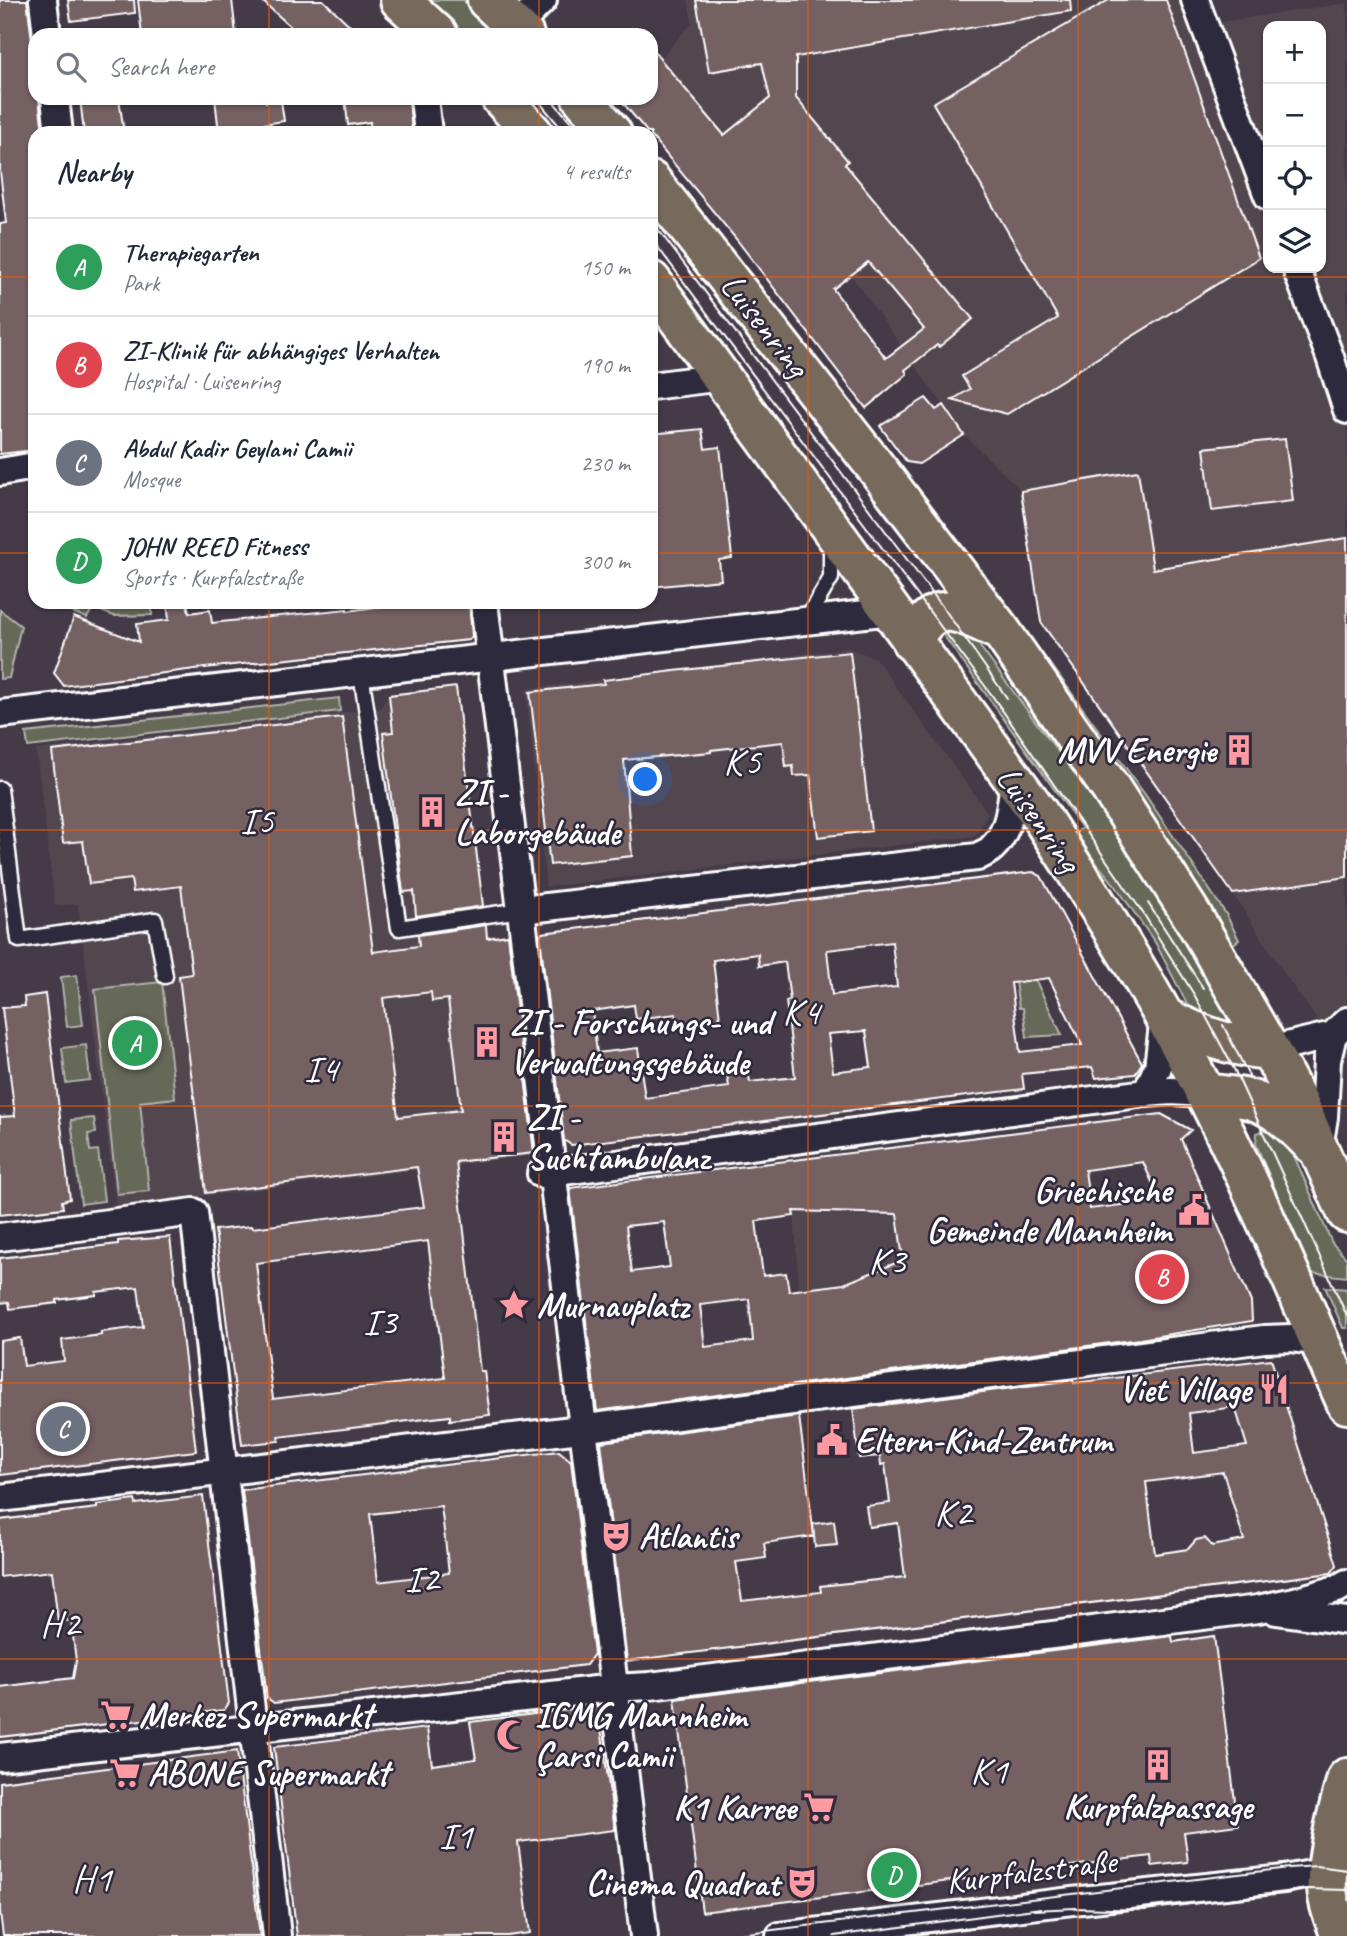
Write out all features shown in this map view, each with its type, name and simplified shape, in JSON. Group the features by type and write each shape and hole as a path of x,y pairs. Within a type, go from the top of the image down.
{"main road":[{"path":"487,0 514,28"},
{"path":"507,105 527,126"},
{"path":"588,105 606,126"},
{"name":"Luisenring","path":"658,190 1001,631 1111,789 1171,882 1270,1050 1347,1213"},
{"name":"Luisenring","path":"658,290 831,529 912,618 1014,782 1091,893 1164,1017 1204,1093 1253,1191 1347,1404"},
{"path":"912,618 945,610 1001,631"},
{"path":"1164,1017 1221,1042 1270,1050"},
{"path":"1204,1093 1250,1100 1263,1105 1294,1126 1319,1150"},
{"path":"1341,1936 1332,1913 1327,1888 1347,1778"}],"street":[{"path":"43,0 46,28"},
{"path":"521,28 543,0"},
{"path":"1195,0 1263,183"},
{"path":"56,105 58,126"},
{"path":"425,105 427,126"},
{"path":"1298,273 1347,410"},
{"path":"658,385 722,377"},
{"path":"0,472 28,467"},
{"path":"485,609 521,910 546,1174 583,1428 643,1936"},
{"path":"0,715 806,620 912,618"},
{"path":"521,910 977,857 993,848 1003,833 1008,820 1014,782"},
{"path":"1146,1093 1158,1067 1164,1017"},
{"path":"1270,1050 1340,1028"},
{"path":"1319,1150 1324,1117 1325,1081 1340,1028"},
{"path":"546,1174 1146,1093 1204,1093"},
{"path":"0,1237 194,1212 277,1936"},
{"path":"0,1498 583,1428 1264,1339 1291,1338 1319,1342"},
{"path":"0,1757 650,1686 1258,1609 1337,1589 1347,1583"},
{"path":"1258,1609 1347,1622"},
{"name":"Kurpfalzstraße","path":"780,1936 1072,1900 1291,1878 1328,1871"}],"lane":[{"path":"806,620 831,578 831,529"},
{"path":"361,673 399,928 521,910"},
{"path":"0,789 19,940 155,920 165,976"}],"shaded area":[{"path":"688,0 1192,0 1201,25 1347,3 1345,1058 1041,622 1021,490 964,435 851,275 781,204 660,59 692,23"},
{"path":"848,648 875,658 988,813 976,836 546,887 526,689"},
{"path":"456,687 488,935 510,933 538,1155 116,1207 78,904 55,906 36,750 380,708 389,695"},
{"path":"921,1144 949,1365 856,1377 844,1285 799,1290 787,1161"}],"green space":[{"path":"424,0 463,0 495,28 454,28"},
{"path":"65,609 92,609 87,618"},
{"path":"96,609 152,609 152,615 114,616"},
{"path":"0,610 21,626 9,678 0,679"},
{"path":"959,626 967,629 1055,748 1124,830 1235,1018 1230,1027 1199,1018 1186,1002 1156,944 1115,885 1073,835 1082,828 944,636"},
{"path":"1053,667 1146,796 1226,914 1239,940 1229,947 1048,669"},
{"path":"339,698 340,711 28,747 26,733"},
{"path":"77,975 83,1025 67,1027 61,977"},
{"path":"1035,979 1062,1035 1027,1037 1023,1008 1019,1008 1015,982"},
{"path":"162,982 175,1098 140,1102 149,1191 117,1194 95,989"},
{"path":"86,1045 90,1080 66,1083 62,1048"},
{"path":"94,1118 96,1133 88,1134 90,1151 98,1150 104,1201 81,1204 71,1120"},
{"path":"1281,1126 1332,1243 1347,1259 1347,1277 1310,1273 1256,1144 1257,1133"},
{"path":"1325,1287 1347,1289 1347,1328 1343,1328"}],"building":[{"path":"0,0 27,0 30,28 28,28 28,105 40,105 42,126 28,126 28,451 0,454 0,224 6,223 0,171"},
{"path":"68,0 134,0 135,13 71,21"},
{"path":"138,0 232,0 235,28 141,28"},
{"path":"261,0 323,0 353,28 292,28"},
{"path":"696,0 1070,0 1071,11 796,57 796,98 848,161 845,164 973,319 905,370 907,374 866,408 737,240 658,144 658,126 642,126 625,105 658,105 658,56 724,135 770,98 762,63 709,72","holes":["868,262 924,329 886,358 833,289"]},
{"path":"1109,0 1166,0 1259,258 1007,414 952,400 970,389 962,376 1058,318 933,103"},
{"path":"81,105 120,105 123,126 83,126"},
{"path":"216,105 282,105 284,121 263,126 218,126"},
{"path":"346,105 410,105 411,126 370,126 370,122 348,125"},
{"path":"926,398 936,410 944,405 964,435 919,464 907,462 880,426"},
{"path":"702,429 705,449 720,447 732,558 719,560 721,580 658,586 658,433"},
{"path":"1285,439 1293,501 1212,511 1204,448"},
{"name":"MVV Energie","path":"1138,471 1153,569 1347,538 1347,877 1233,894 1041,622 1021,491"},
{"path":"168,609 188,609 189,613 210,610 212,623 347,609 470,609 472,636 469,640 195,669 64,686 54,673 74,617 139,642 137,624 169,620"},
{"path":"850,652 871,831 818,837 810,775 794,776 793,766 786,767 783,742 624,760 632,856 550,865 530,692 604,684 603,680 674,671"},
{"name":"ZI - Laborgebäude","path":"456,687 483,906 416,916 414,891 403,892 383,733 393,732 389,695"},
{"path":"342,717 373,952 419,946 418,935 486,925 487,938 508,935 534,1153 456,1162 480,1371 484,1371 490,1415 450,1420 450,1416 278,1437 279,1441 242,1445 215,1230 424,1207 417,1167 206,1193 179,976 192,974 181,886 133,892 131,879 89,884 83,841 63,843 52,751","holes":["431,992 432,1001 448,999 461,1110 398,1117 383,998","428,1241 445,1378 273,1399 256,1263"]},
{"path":"1033,872 1041,876 1142,1063 1135,1074 1096,1078 1092,1067 1022,1074 1024,1089 571,1145 564,1140 540,936 542,933","holes":["892,942 897,987 832,995 827,950","758,954 759,966 785,962 790,1000 786,1001 795,1077 750,1082 748,1071 727,1074 729,1087 645,1098 638,1048 597,1053 592,1011 634,1005 636,1019 676,1014 677,1025 720,1019 713,960","1049,978 1082,1045 1020,1052 1011,983","866,1031 871,1067 833,1072 828,1034"]},
{"path":"45,994 70,1199 62,1201 63,1208 0,1215 0,1117 15,1116 2,1008 25,1006 24,997"},
{"path":"1161,1114 1191,1130 1181,1139 1251,1302 1252,1321 1140,1339 597,1411 570,1188","holes":["1143,1162 1157,1193 1128,1204 1090,1209 1085,1170","793,1211 897,1214 903,1260 844,1284 789,1291 786,1273 763,1276 756,1221 794,1216","664,1222 670,1267 632,1272 626,1226","749,1299 753,1341 705,1347 700,1305"]},
{"path":"170,1237 196,1451 0,1475 0,1341 20,1338 24,1366 64,1361 62,1340 143,1327 138,1287 96,1292 96,1295 57,1300 57,1303 10,1309 9,1302 0,1303 0,1258 118,1244 118,1241"},
{"path":"1271,1359 1337,1565 1331,1573 627,1661 601,1442 799,1416 814,1536 764,1543 766,1558 736,1562 742,1601 821,1592 820,1586 905,1577 898,1523 869,1527 866,1506 890,1503 885,1464 881,1465 880,1456 859,1458 853,1409 1073,1380 1074,1383","holes":["1235,1407 1247,1446 1194,1453 1189,1413","1223,1472 1244,1540 1212,1546 1205,1538 1196,1540 1188,1549 1155,1554 1146,1482"]},
{"path":"559,1451 571,1461 594,1654 586,1665 274,1703 267,1698 242,1490","holes":["441,1506 449,1573 378,1582 370,1514"]},
{"path":"203,1496 229,1703 224,1710 0,1737 0,1687 73,1678 76,1661 71,1620 58,1622 52,1571 0,1577 0,1520 97,1508 97,1505 135,1500 136,1504"},
{"path":"834,1521 837,1545 815,1547 813,1524"},
{"path":"1172,1636 1173,1642 1214,1636 1238,1825 1184,1832 1188,1862 1152,1866 1151,1856 702,1912 675,1699"},
{"path":"598,1706 615,1830 518,1842 530,1933 508,1936 297,1936 274,1747 427,1728 432,1765 476,1759 470,1722"},
{"path":"237,1751 260,1936 3,1936 0,1912 0,1782"}],"tram line":[{"path":"542,105 559,126"},
{"path":"556,105 575,126"},
{"path":"658,229 945,610 1007,698"},
{"path":"658,247 991,694 1143,913 1195,996 1235,1071 1347,1316"},
{"path":"1148,903 1203,988"},
{"path":"1223,1025 1250,1078"},
{"path":"723,1936 1289,1868 1317,1866 1347,1870"},
{"path":"1034,1910 1145,1910 1308,1889 1347,1890"},
{"path":"834,1936 1041,1908"}],"place":[{"name":"MVV Energie","path":"1239,750"},
{"name":"ZI - Laborgebäude","path":"432,812"},
{"name":"ZI - Forschungs- und Verwaltungsgebäude","path":"487,1042"},
{"name":"Therapiegarten","path":"135,1043"},
{"name":"ZI - Suchtambulanz","path":"504,1137"},
{"name":"Griechische Gemeinde Mannheim","path":"1194,1210"},
{"name":"ZI-Klinik für abhängiges Verhalten","path":"1162,1277"},
{"name":"Murnauplatz","path":"514,1305"},
{"name":"Viet Village","path":"1274,1389"},
{"name":"Abdul Kadir Geylani Camii","path":"63,1429"},
{"name":"Eltern-Kind-Zentrum","path":"832,1440"},
{"name":"Atlantis","path":"616,1536"},
{"name":"Merkez Supermarkt","path":"116,1715"},
{"name":"IGMG Mannheim Çarsi Camii","path":"512,1735"},
{"name":"Kurpfalzpassage","path":"1158,1765"},
{"name":"ABONE Supermarkt","path":"125,1773"},
{"name":"K1 Karree","path":"819,1807"},
{"name":"JOHN REED Fitness","path":"894,1875"},
{"name":"Cinema Quadrat","path":"802,1883"}],"district":[{"name":"K5","path":"743,761"},
{"name":"I5","path":"258,820"},
{"name":"K4","path":"802,1011"},
{"name":"I4","path":"322,1068"},
{"name":"K3","path":"888,1260"},
{"name":"I3","path":"381,1321"},
{"name":"K2","path":"954,1512"},
{"name":"I2","path":"423,1578"},
{"name":"H2","path":"61,1623"},
{"name":"K1","path":"990,1770"},
{"name":"I1","path":"457,1835"},
{"name":"H1","path":"93,1878"}]}
